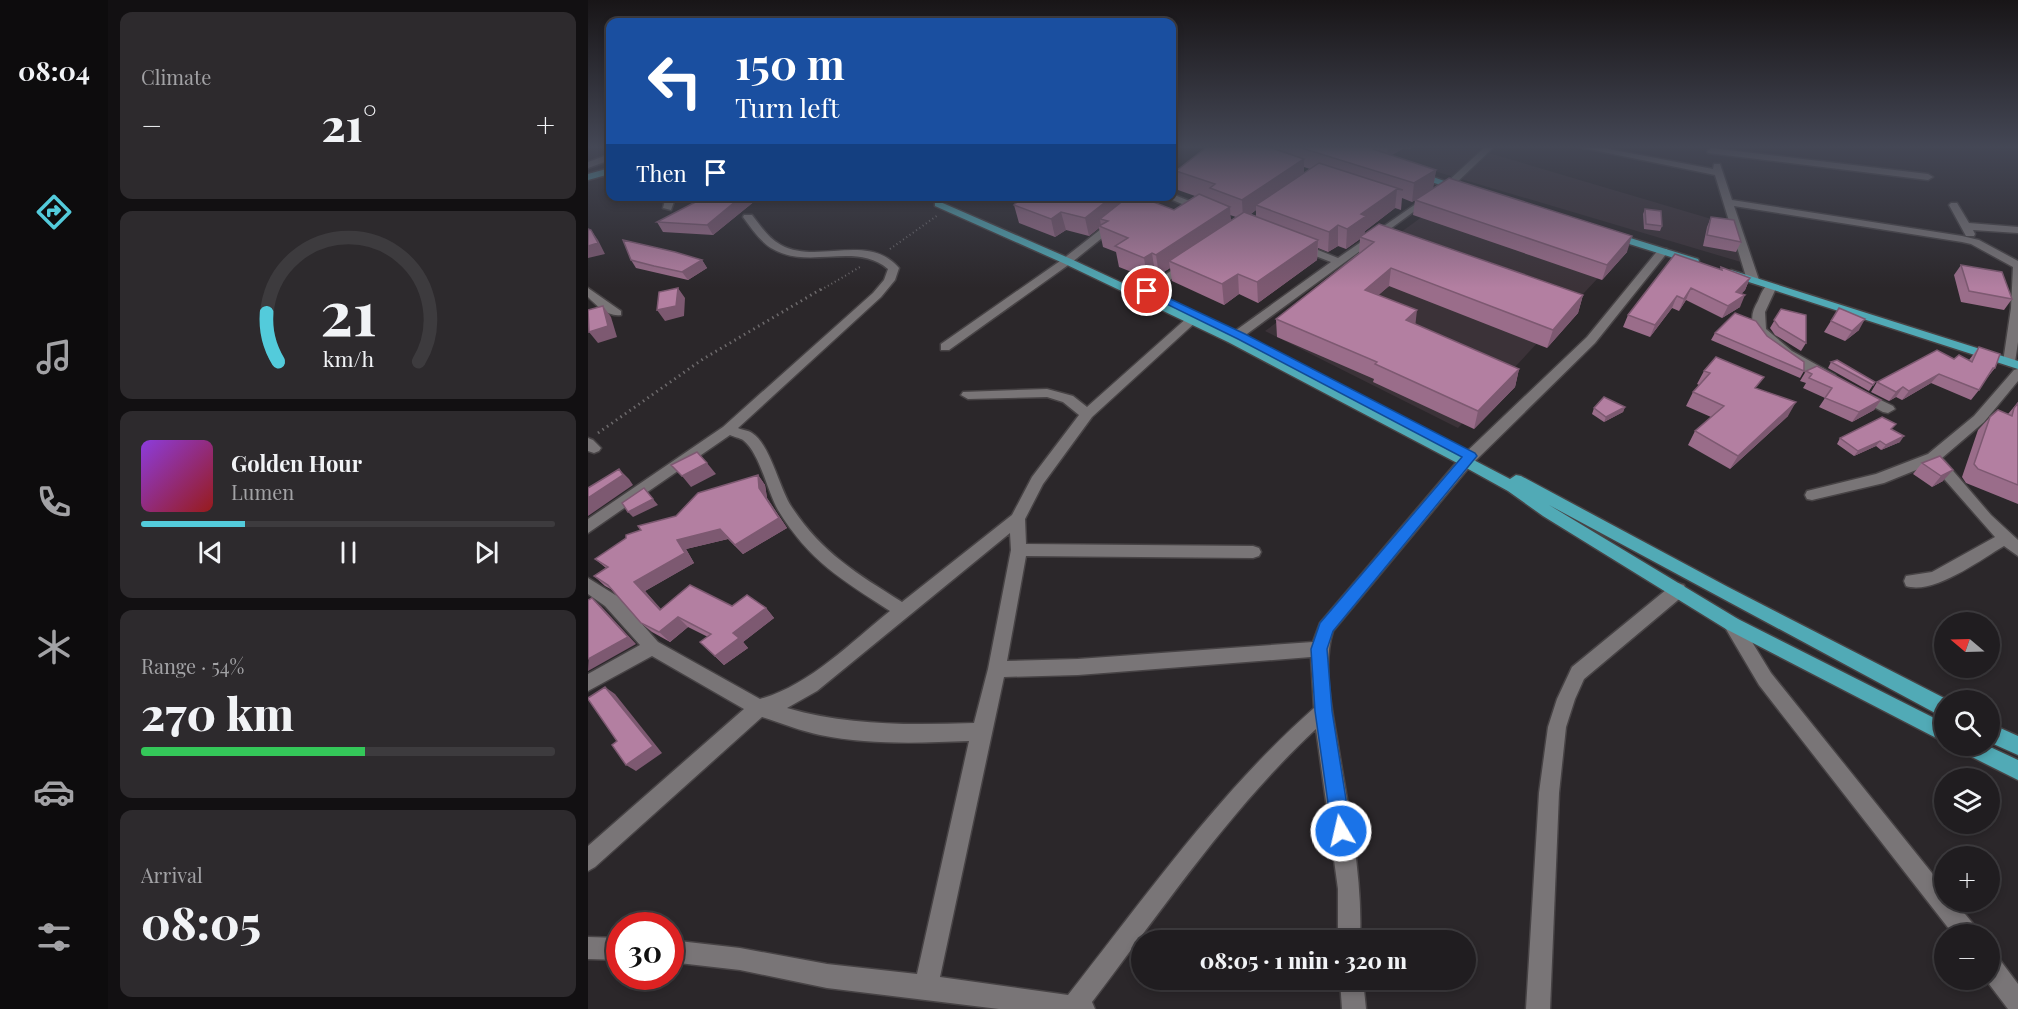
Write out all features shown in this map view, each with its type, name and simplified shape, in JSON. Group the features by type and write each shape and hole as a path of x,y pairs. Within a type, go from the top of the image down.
{"main road":[{"path":"943,204 1070,258 1235,337 1558,502 1722,592 1934,703"},
{"path":"1599,231 1702,264"},
{"path":"1722,270 2015,367"},
{"path":"1144,293 1192,320 1235,337"},
{"path":"1468,458 1548,512 1731,624 1934,728"},
{"path":"1513,487 1558,502"},
{"path":"2000,737 2018,746"},
{"path":"1989,756 2018,770"}],"street":[{"path":"1235,337 1339,262 1407,207 1434,193"},
{"path":"1726,193 1753,280"},
{"path":"1176,199 1211,212"},
{"path":"668,208 670,201"},
{"path":"934,201 943,204"},
{"path":"945,347 1070,258 1144,201"},
{"path":"1729,202 1975,242 2017,265 2015,367 1979,419 1933,459 1879,479 1812,495"},
{"path":"1954,205 1975,242"},
{"path":"588,527 728,430 889,284 894,268 887,260 868,254 790,253 777,248 747,217"},
{"path":"1966,225 2018,230"},
{"path":"1286,241 1339,262"},
{"path":"1349,930 1349,889 1323,711 1319,649 1326,628 1468,458 1522,409 1591,340 1664,251"},
{"path":"1144,293 1195,258"},
{"path":"1771,286 1759,312 1758,322 1762,332 1779,347 1888,409"},
{"path":"588,291 603,306 616,313"},
{"path":"588,860 759,708 786,700 811,685 1017,519 1037,481 1087,414 1192,320"},
{"path":"968,395 1047,393 1068,399 1087,414"},
{"path":"728,430 747,436 757,448 784,507 812,545 835,567 903,611"},
{"path":"1912,581 1935,578 2012,544 1933,459"},
{"path":"926,987 981,732 997,669 1019,550 1017,519"},
{"path":"1019,550 1253,552"},
{"path":"588,585 610,601 652,647 759,708 819,726 865,732 914,735 981,732"},
{"path":"1538,1009 1549,793 1557,727 1566,699 1578,673 1678,590"},
{"path":"1731,624 1765,679 1959,924"},
{"path":"588,683 652,647"},
{"path":"997,669 1078,667 1319,649"},
{"path":"684,953 740,959 827,976 1076,1008 1220,818 1278,752 1323,711"},
{"path":"588,948 606,949"},
{"path":"2000,979 2018,1003"},
{"path":"1353,990 1354,1009"}],"path":[{"path":"593,442 703,359 878,257 943,204"}],"shaded area":[{"path":"1509,193 1624,193 1725,223 1741,262"},
{"path":"1452,195 1626,248 1458,428 1265,331"}],"building":[{"path":"1224,193 1252,193 1242,200"},
{"path":"1274,193 1391,193 1361,214 1366,216 1347,229 1338,225 1329,232 1256,205"},
{"path":"1426,193 1497,193 1632,236 1607,265 1415,200"},
{"path":"1199,194 1230,207 1156,255 1152,253 1144,258 1115,246 1128,238 1099,226 1108,221 1100,219 1123,201 1151,201 1174,210"},
{"path":"697,201 736,201 707,225 657,222"},
{"path":"1018,201 1107,201 1085,218 1061,212 1051,219 1014,205"},
{"path":"1645,209 1661,211 1662,226 1646,224"},
{"path":"1244,212 1318,240 1257,282 1238,274 1222,284 1169,261"},
{"path":"1711,217 1734,220 1741,242 1707,235"},
{"path":"1379,224 1583,295 1553,330 1391,268 1365,290 1417,310 1406,320 1519,369 1478,411 1375,364 1377,362 1276,319 1374,242 1360,237"},
{"path":"588,229 591,230 598,243 588,246"},
{"path":"623,240 702,260 682,272 654,266 631,260"},
{"path":"1675,254 1750,278 1736,292 1745,295 1728,306 1691,288 1684,299 1677,296 1655,325 1628,315"},
{"path":"1961,265 2002,272 2012,299 1969,291"},
{"path":"678,288 676,306 657,310 659,292"},
{"path":"603,306 608,326 589,332 588,310"},
{"path":"1839,308 1865,319 1852,331 1831,321"},
{"path":"1781,309 1806,315 1806,343 1779,327 1774,320"},
{"path":"1735,313 1756,321 1767,336 1804,362 1804,371 1715,333"},
{"path":"1979,347 2000,354 1995,368 1979,390 1939,374 1909,391 1903,387 1896,392 1877,382 1937,350 1954,359 1959,355 1972,362"},
{"path":"1716,357 1764,377 1755,388 1796,402 1738,456 1695,431 1724,406 1693,392 1710,373 1704,371"},
{"path":"1837,360 1875,382 1873,385 1831,362"},
{"path":"1817,366 1881,400 1859,412 1825,398 1832,388 1809,378 1812,374 1806,371"},
{"path":"1604,397 1625,407 1606,417 1594,408"},
{"path":"2018,403 2018,485 1978,469 1974,464 1990,417 1998,410 2012,416"},
{"path":"1882,417 1896,424 1891,429 1904,436 1886,445 1880,441 1858,451 1840,438"},
{"path":"697,452 707,463 682,476 671,465"},
{"path":"1940,456 1953,470 1941,476 1922,463"},
{"path":"619,469 623,475 588,498 588,488"},
{"path":"758,475 759,488 779,518 735,545 720,529 677,540 685,553 634,582 660,610 690,585 732,606 747,595 766,608 733,633 739,638 715,656 700,642 711,634 678,617 659,632 641,623 608,585 594,576 608,567 595,559 626,538 626,535 641,530 638,526 676,516 698,493"},
{"path":"644,488 653,499 628,512 622,503"},
{"path":"592,598 628,637 588,659 588,600"},
{"path":"605,687 653,746 626,765 612,745 617,741 588,699"}],"route":[{"path":"1147,291 1242,336 1470,456 1326,628 1319,649 1323,711 1341,831"}]}
